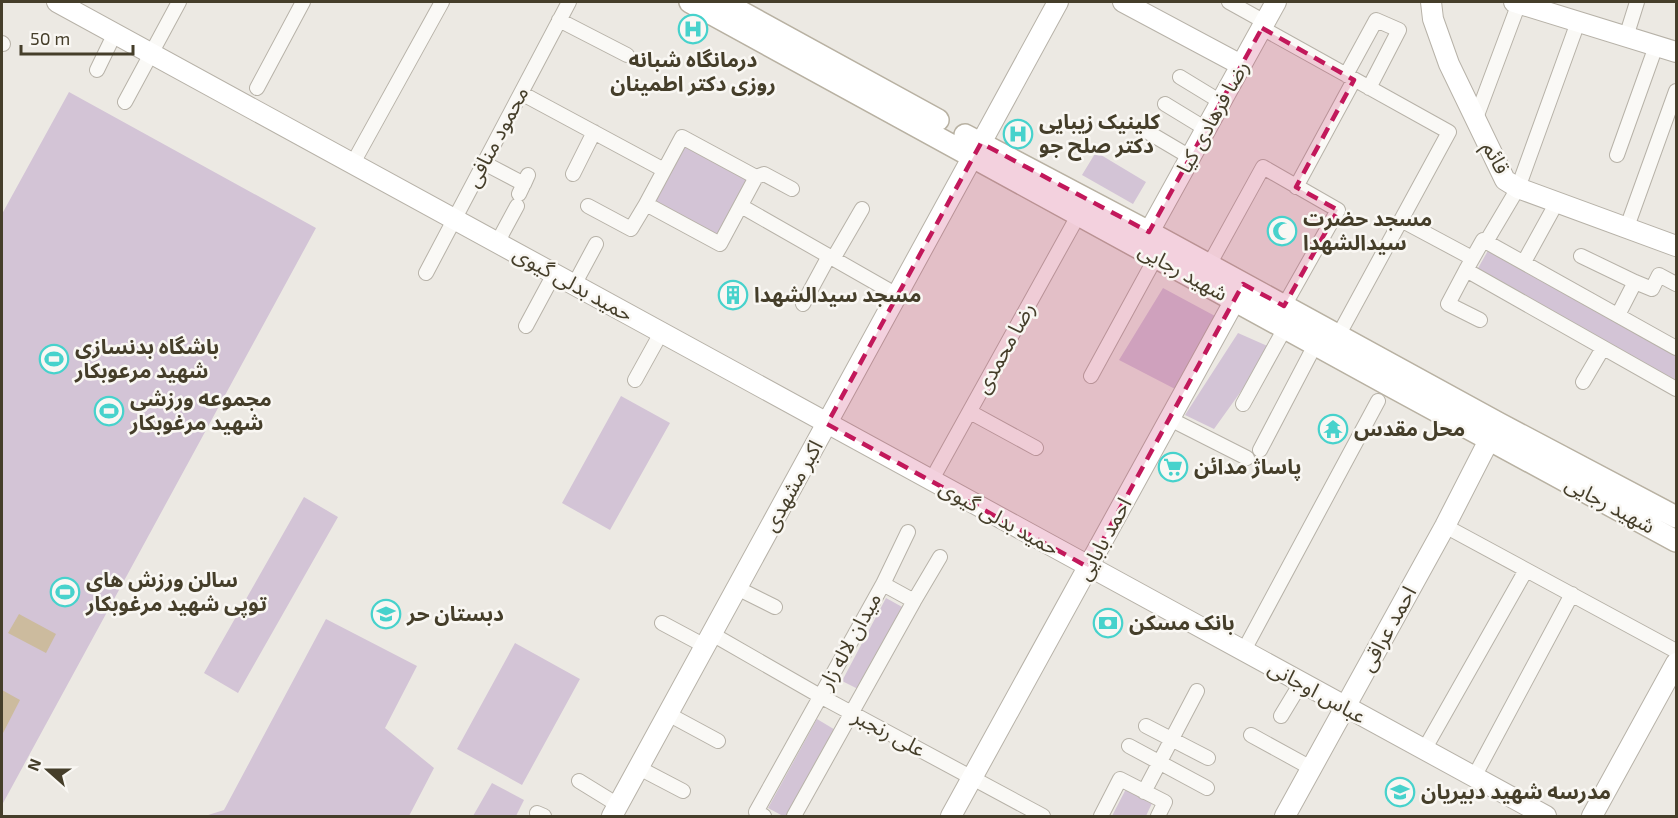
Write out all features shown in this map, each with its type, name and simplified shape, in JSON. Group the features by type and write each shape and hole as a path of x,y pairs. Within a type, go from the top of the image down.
{"main road":[{"name":"شهید رجایی","path":"690,2 977,150 1149,232 1209,265 1285,328 1315,345 1677,517"},
{"name":"شهید رجایی","path":"723,2 977,150 1079,214 1156,257 1239,292 1284,306 1338,336 1677,541"}],"street":[{"name":"حمید بدلی گیوی","path":"57,2 1088,567"},
{"path":"125,102 179,2"},
{"path":"257,88 301,2"},
{"path":"353,164 442,2"},
{"name":"محمود منافی","path":"426,273 569,2"},
{"name":"اکبر مشهدی","path":"615,811 1058,2"},
{"path":"1123,2 1241,65"},
{"path":"1229,2 1350,77 1449,132 1338,336"},
{"name":"رضا فرهادی کیا","path":"1149,232 1276,2"},
{"name":"قائم","path":"1431,2 1433,19 1449,64 1505,180 1518,188 1677,246"},
{"path":"1626,37 1637,2"},
{"path":"1476,118 1524,3 1677,52"},
{"path":"559,20 627,55"},
{"path":"1296,187 1376,20 1400,30 1369,88"},
{"path":"1486,242 1518,188 1578,22"},
{"path":"97,69 115,33"},
{"path":"1617,154 1656,46"},
{"path":"1180,77 1221,102"},
{"path":"1627,227 1677,91"},
{"path":"521,93 664,170"},
{"path":"1165,104 1206,129"},
{"path":"1146,131 1190,157"},
{"path":"573,174 594,132"},
{"path":"588,206 631,229 681,137 756,177"},
{"path":"484,163 524,184 528,176 497,243"},
{"path":"1209,265 1263,167 1338,210 1284,306"},
{"path":"646,204 720,244 756,177 764,174 792,189"},
{"path":"1524,262 1557,202"},
{"path":"741,206 897,295"},
{"path":"803,304 862,209"},
{"name":"رضا محمدی","path":"931,481 1079,214"},
{"path":"1401,220 1603,348 1677,389"},
{"path":"1480,320 1448,303 1483,240 1677,348"},
{"path":"574,285 596,243"},
{"path":"1581,256 1652,289 1659,275 1677,284"},
{"path":"1091,376 1156,257"},
{"path":"526,326 554,274"},
{"path":"1618,315 1635,282"},
{"name":"احمد بابایی","path":"951,816 1239,292"},
{"path":"1243,404 1285,328"},
{"path":"636,380 661,333"},
{"path":"1260,450 1315,345"},
{"path":"1583,382 1603,348"},
{"path":"1243,652 1378,401"},
{"path":"970,412 1036,448"},
{"path":"1170,419 1247,458"},
{"name":"احمد عراقی","path":"1285,816 1445,526 1494,432"},
{"path":"1445,526 1677,651"},
{"path":"883,584 908,532"},
{"path":"914,601 940,557"},
{"name":"عباس اوجانی","path":"1088,567 1546,816"},
{"path":"1424,750 1526,570"},
{"name":"میدان لاله زار","path":"764,816 756,812 883,584 914,601 794,816"},
{"path":"737,588 775,607"},
{"path":"1474,777 1572,594"},
{"name":"علی رنجبر","path":"662,623 709,640 852,712 1043,816"},
{"path":"1592,816 1677,663"},
{"path":"1281,716 1301,683"},
{"path":"1144,792 1197,691"},
{"path":"668,714 718,741"},
{"path":"1146,726 1209,758"},
{"path":"1251,735 1311,768"},
{"path":"1129,746 1207,788"},
{"path":"639,768 682,791"},
{"path":"1101,816 1120,779 1165,802 1158,816"},
{"path":"579,782 615,811"}],"highlighted area":[{"path":"1262,28 1354,80 1296,187 1338,210 1284,306 1243,284 1088,567 827,424 981,143 1149,232"}],"shaded area":[{"name":"مجموعه ورزشی شهید مرغوبکار","path":"69,92 316,228 2,805 2,214"},
{"path":"683,136 756,177 720,243 646,203"},
{"path":"1096,152 1146,182 1133,204 1082,175"},
{"path":"1490,247 1676,352 1676,382 1477,270"},
{"path":"1163,288 1215,316 1175,389 1119,360"},
{"path":"1238,333 1272,348 1214,429 1185,415"},
{"path":"621,396 670,423 610,530 562,503"},
{"path":"304,497 338,517 238,693 204,673"},
{"path":"886,598 904,608 860,690 842,681"},
{"path":"19,614 56,634 46,653 8,633"},
{"path":"326,619 417,666 385,728 434,768 409,816 205,816 224,810"},
{"path":"515,643 580,679 522,785 457,749"},
{"path":"2,690 20,700 2,735"},
{"path":"817,719 837,731 789,816 783,816 768,808"},
{"path":"492,783 524,800 516,816 473,816"},
{"path":"1127,787 1153,801 1146,816 1112,816"}],"place":[{"name":"درمانگاه شبانه روزی دکتر اطمینان","path":"693,29"},
{"name":"کلینیک زیبایی دکتر صلح جو","path":"1018,134"},
{"name":"مسجد حضرت سیدالشهدا","path":"1282,231"},
{"name":"مسجد سیدالشهدا","path":"733,295"},
{"name":"باشگاه بدنسازی شهید مرعوبکار","path":"54,359"},
{"name":"مجموعه ورزشی شهید مرغوبکار","path":"109,411"},
{"name":"محل مقدس","path":"1333,429"},
{"name":"پاساژ مدائن","path":"1173,467"},
{"name":"سالن ورزش های توپی شهید مرغوبکار","path":"65,592"},
{"name":"دبستان حر","path":"386,614"},
{"name":"بانک مسکن","path":"1108,623"},
{"name":"مدرسه شهید دبیریان","path":"1400,792"}]}
